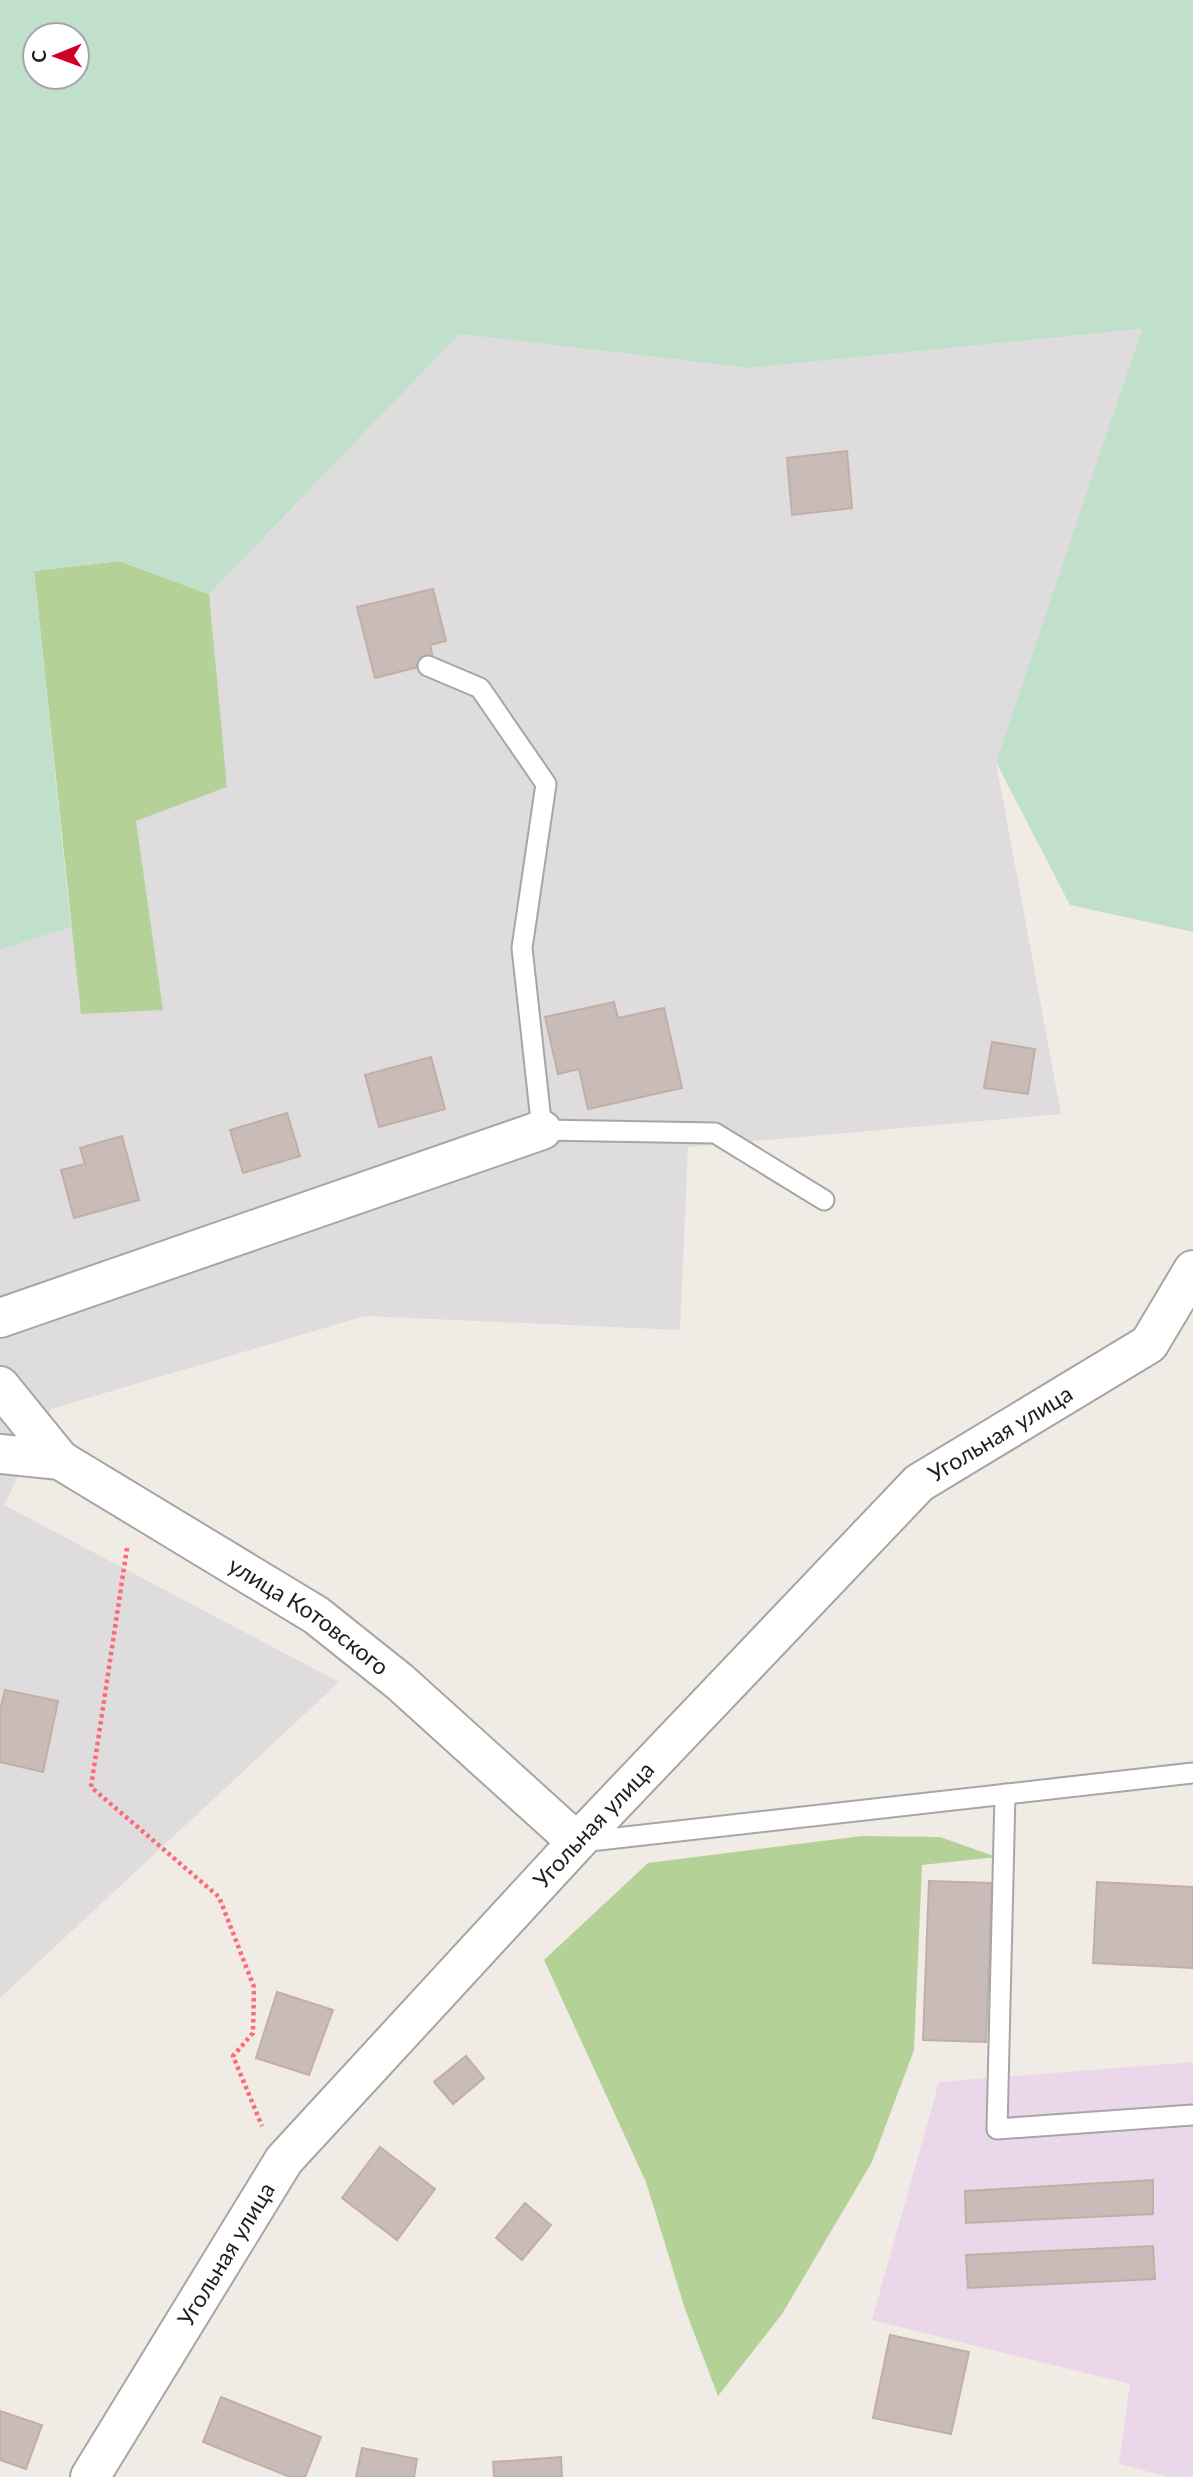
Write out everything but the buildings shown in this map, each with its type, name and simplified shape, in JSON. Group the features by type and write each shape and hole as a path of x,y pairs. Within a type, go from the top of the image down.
{"street":[{"path":"0,1318 542,1130"},
{"name":"Угольная улица","path":"90,2477 284,2160 576,1842 919,1483 1149,1344 1193,1270"},
{"path":"0,1387 60,1460"},
{"name":"улица Котовского","path":"0,1454 60,1460 316,1615 400,1682 576,1842"}],"lane":[{"path":"428,666 480,688 546,784 522,948 542,1130 715,1133 824,1200"},
{"path":"576,1842 1193,1773"},
{"path":"1005,1794 997,2129 1193,2115"}],"path":[{"path":"134,1505 91,1787 219,1897 254,1987 253,2033 233,2056 279,2169"}],"shaded area":[{"path":"1143,329 996,762 1061,1114 688,1147 680,1330 365,1316 51,1409 4,1505 339,1682 0,1998 0,950 71,927 67,846 227,787 190,407 459,334 749,368"},
{"path":"1193,2062 1193,2477 1169,2477 1119,2464 1130,2384 872,2320 939,2082"}],"green space":[{"path":"0,0 1193,0 1193,932 1070,905 996,762 1142,329 749,368 459,334 209,594 119,561 34,571 71,927 0,950"},
{"path":"119,561 209,594 227,787 136,821 163,1010 81,1014 34,571"},
{"path":"862,1836 940,1837 997,1857 922,1865 914,2050 872,2162 782,2314 718,2396 685,2309 646,2182 544,1960 648,1863"}]}
